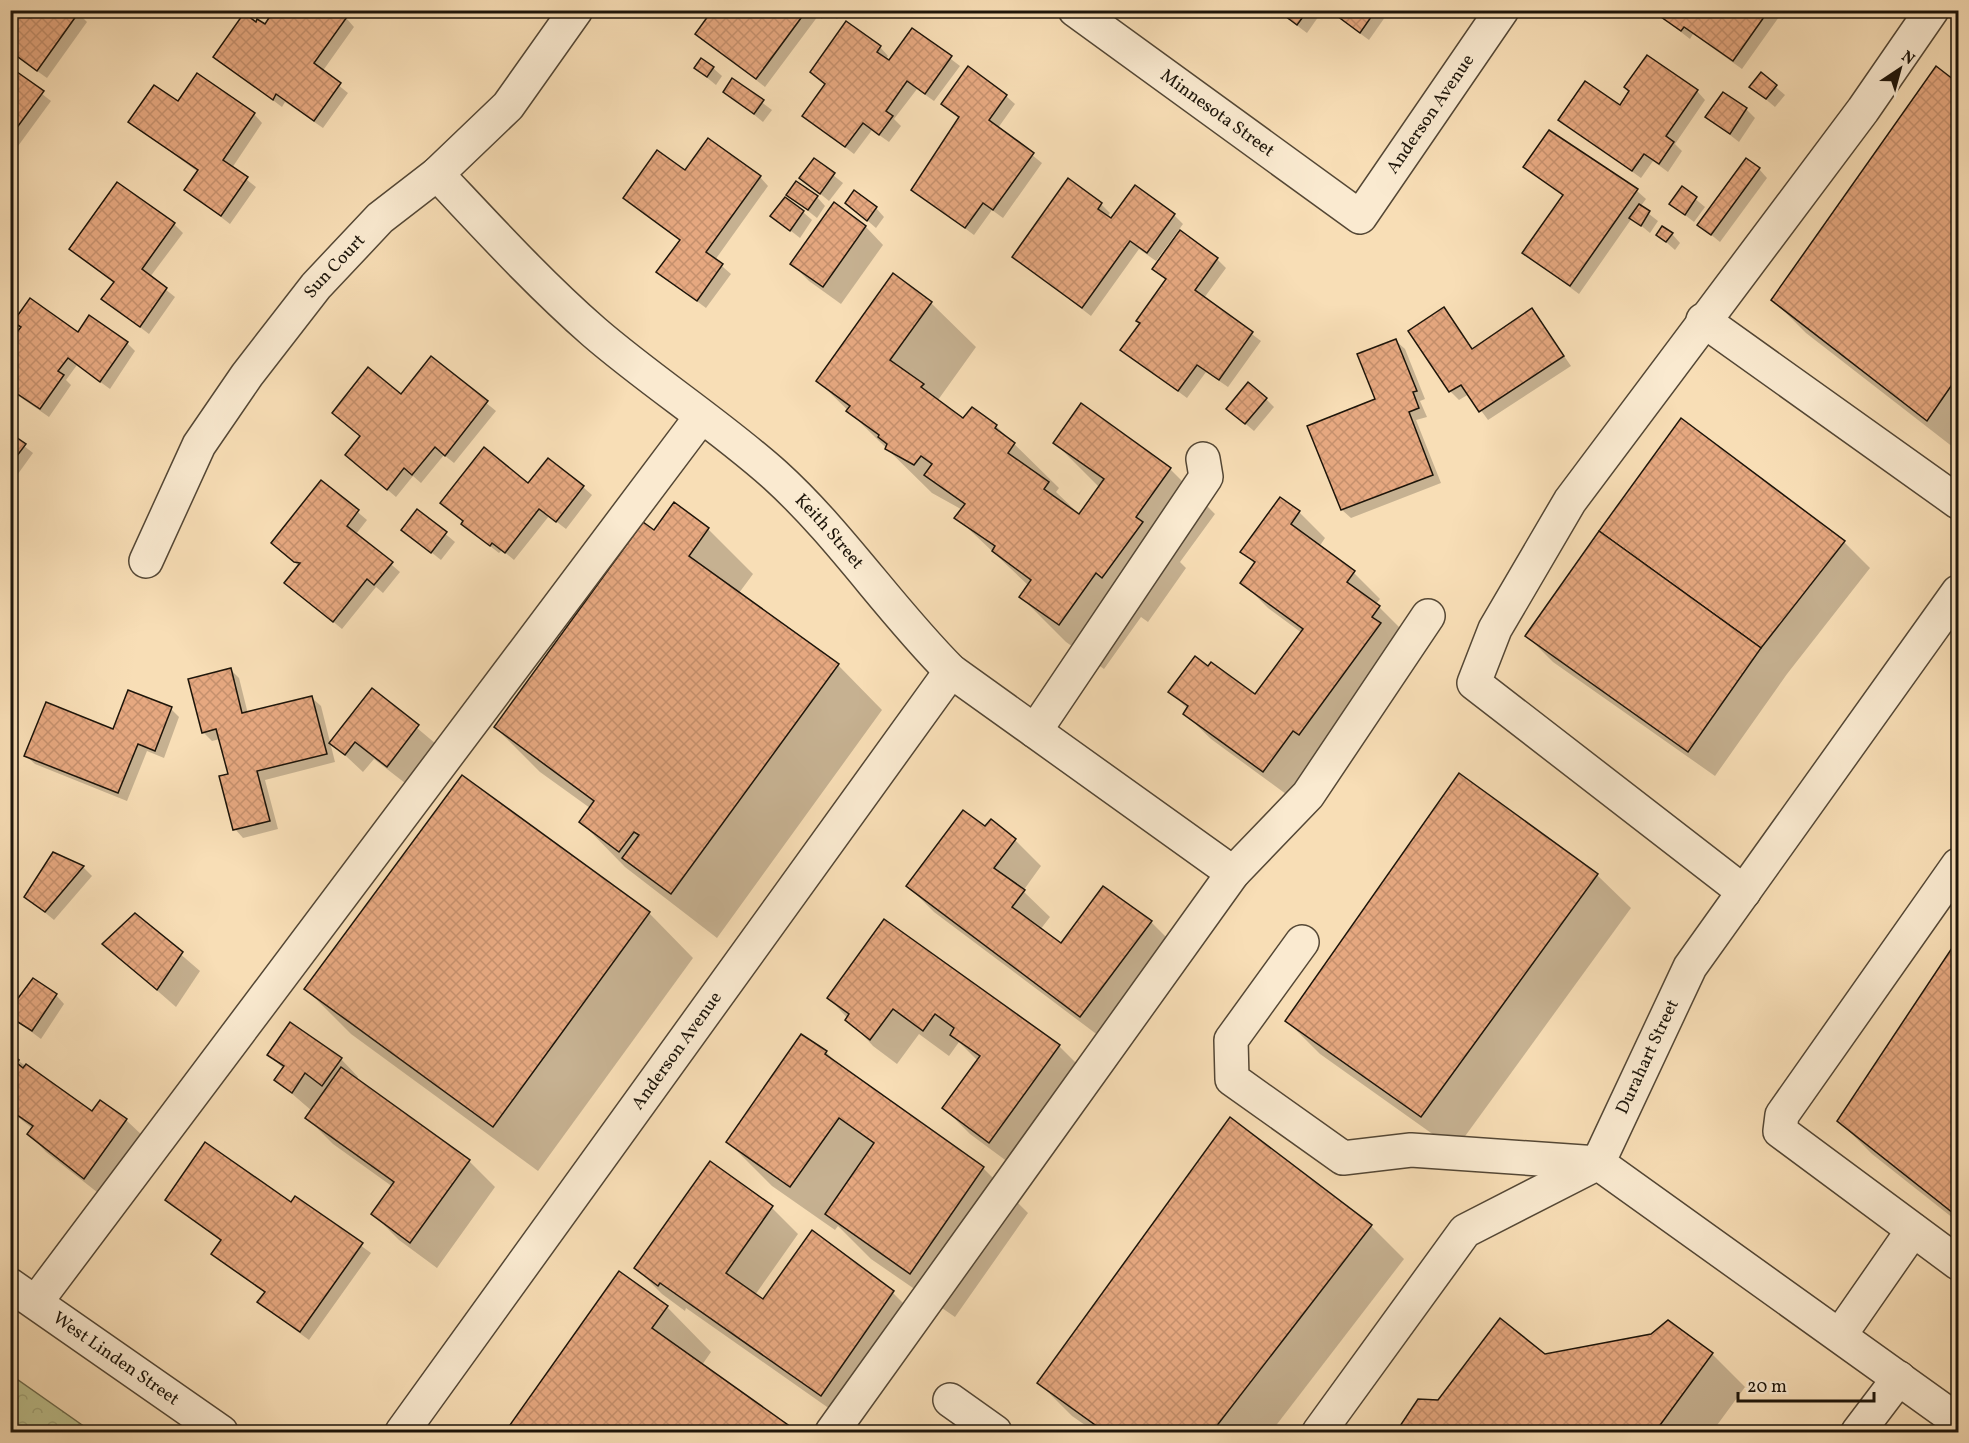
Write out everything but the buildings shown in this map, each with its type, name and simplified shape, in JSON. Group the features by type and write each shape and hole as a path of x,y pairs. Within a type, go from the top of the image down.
{"street":[{"name":"Sun Court","path":"146,561 199,445 247,375 316,286 380,218 437,174 508,106 576,10"},
{"name":"Minnesota Street","path":"1075,10 1360,217"},
{"name":"Anderson Avenue","path":"1360,217 1502,10"},
{"path":"1744,892 1474,683 1495,629 1570,501 1703,320 1863,110 1932,10"},
{"path":"1954,10 1959,14"},
{"name":"Keith Street","path":"437,174 522,264 593,331 775,475 823,524 913,633 951,671 1233,873"},
{"path":"1703,320 1959,502"},
{"path":"23,1294 701,417"},
{"path":"1035,731 1206,477 1203,459"},
{"name":"Durahart Street","path":"1598,1163 1690,967 1959,592"},
{"path":"832,1432 1233,873 1308,795 1428,616"},
{"name":"Anderson Avenue","path":"402,1432 951,671"},
{"path":"1959,865 1782,1115 1780,1131 1794,1144 1959,1263"},
{"path":"1302,942 1231,1040 1233,1079 1343,1158 1411,1150 1598,1163 1959,1421"},
{"path":"1319,1432 1465,1231 1598,1163"},
{"path":"1840,1335 1913,1230"},
{"name":"West Linden Street","path":"23,1294 221,1432"},
{"path":"1858,1432 1899,1378"},
{"path":"950,1401 995,1432"}],"green space":[{"path":"11,1375 92,1432 11,1432"}]}
